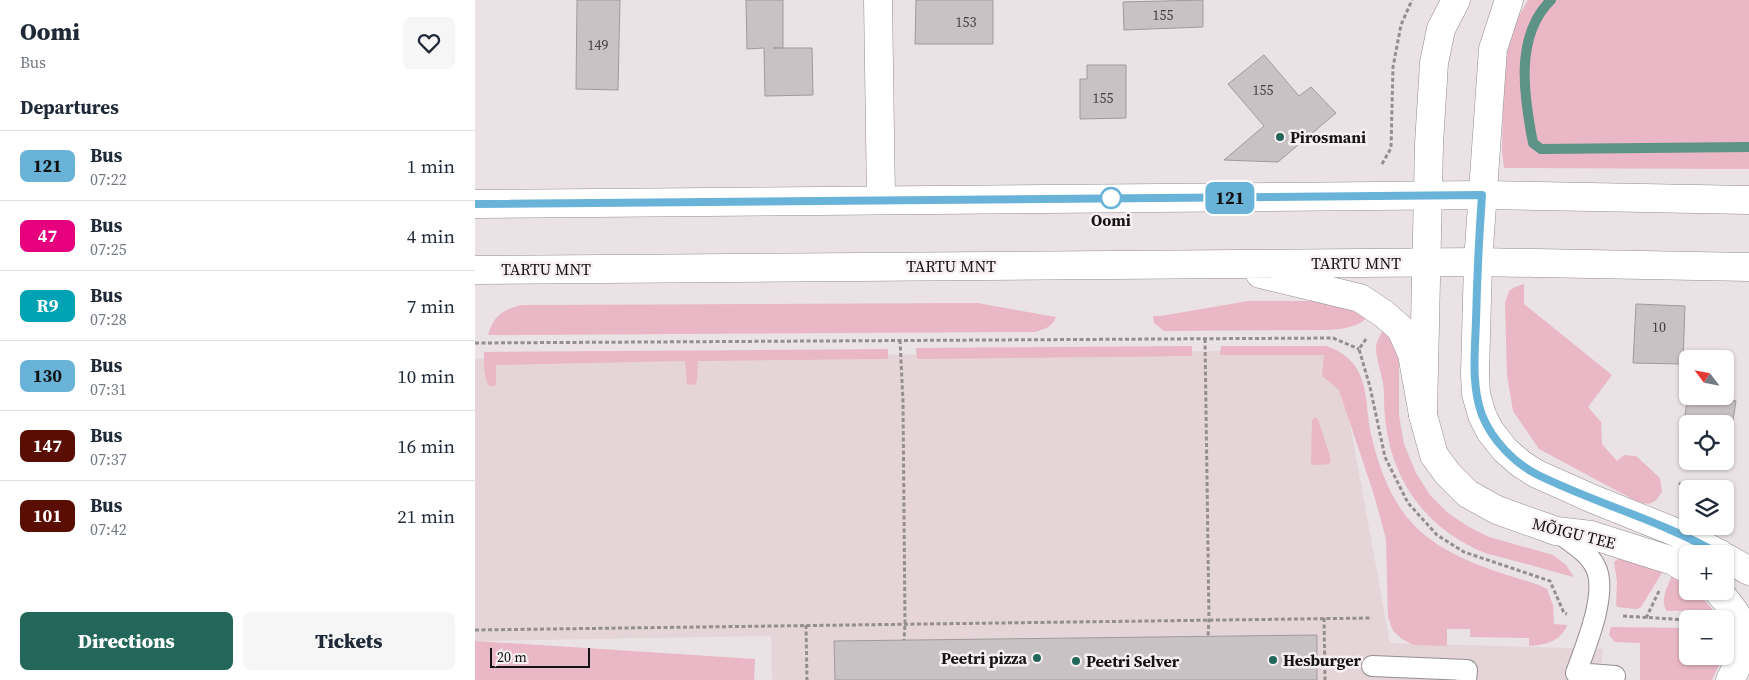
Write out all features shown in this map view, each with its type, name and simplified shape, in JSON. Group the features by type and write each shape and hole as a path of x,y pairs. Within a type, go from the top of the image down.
{"main road":[{"path":"879,0 881,200"},
{"name":"MÕIGU TEE","path":"1456,0 1441,29 1434,63 1429,144 1428,263 1423,415 1434,455 1468,494 1497,510 1556,531 1591,534 1679,564"},
{"name":"MÕIGU TEE","path":"1508,0 1493,49 1482,195 1475,374 1476,394 1482,415 1490,431 1505,450 1521,464 1537,474 1593,499 1676,532 1701,545"},
{"path":"475,204 1482,195 1749,200"},
{"name":"TARTU MNT","path":"475,270 1478,262 1749,267"},
{"path":"1213,264 1360,298 1384,314 1401,329 1412,354 1423,415"},
{"path":"1734,562 1749,571"},
{"path":"1734,594 1749,602"},
{"path":"1725,600 1739,620 1742,640 1737,667 1730,680"}],"lane":[{"path":"1556,531 1586,555 1596,568 1599,582 1597,615 1576,673 1615,676"},
{"path":"1372,666 1467,670 1466,680"}],"path":[{"path":"1381,165 1391,148 1393,67 1401,25 1412,0"},
{"path":"475,343 1333,338 1359,349"},
{"path":"1205,339 1208,636"},
{"path":"900,340 903,402 904,640"},
{"path":"1646,618 1661,588"},
{"path":"1324,618 1325,680"},
{"path":"475,630 1372,618"},
{"path":"806,625 807,680"}],"shaded area":[{"path":"1528,0 1749,0 1749,169 1504,168 1502,151 1504,65 1514,25"},
{"path":"1524,284 1524,304 1612,375 1588,407 1601,422 1602,444 1617,461 1624,455 1636,456 1660,478 1662,492 1654,502 1645,504 1636,501 1539,449 1513,411 1507,375 1505,303 1509,291"},
{"path":"1248,301 1319,301 1344,306 1367,318 1352,326 1324,330 1164,331 1154,323 1153,316"},
{"path":"977,303 1056,317 1048,327 1035,332 488,335 493,323 500,314 522,305"},
{"path":"1383,330 1395,345 1399,363 1399,415 1404,444 1416,473 1430,495 1448,513 1489,537 1553,555 1566,565 1574,577 1485,553 1461,541 1440,526 1422,509 1408,490 1397,468 1390,444 1385,419 1384,387 1376,353 1377,343"},
{"path":"1192,346 1192,356 917,359 916,348"},
{"path":"1221,346 1326,346 1341,353 1352,362 1359,372 1363,384 1369,424 1379,464 1389,489 1411,523 1434,542 1462,558 1547,589 1553,605 1554,624 1567,625 1561,635 1551,642 1529,646 1529,638 1470,637 1470,629 1447,629 1447,646 1414,645 1402,639 1393,631 1388,617 1386,539 1374,495 1339,390 1322,376 1324,355 1220,355"},
{"path":"888,349 888,359 698,361 695,385 687,384 685,361 496,365 495,386 489,386 484,365 484,352"},
{"path":"1224,351 1337,353 1390,643 1603,649 1600,680 772,680 771,636 475,641 475,359"},
{"path":"1315,417 1318,419 1331,460 1329,464 1311,464 1312,420"},
{"path":"1623,558 1663,571 1641,607 1637,609 1617,607 1616,604 1617,581 1614,562"},
{"path":"1672,575 1679,579 1679,600 1704,600 1713,610 1667,611 1664,598"},
{"path":"1611,627 1679,628 1679,665 1719,665 1712,680 1640,680 1640,643 1615,642 1609,635"},
{"path":"475,641 755,659 754,680 475,680"}],"building":[{"path":"577,0 620,0 618,90 576,89"},
{"path":"746,0 783,0 783,48 812,48 813,95 765,96 764,48 747,49"},
{"path":"916,0 993,0 993,44 915,44"},
{"path":"1203,0 1203,27 1124,30 1123,2"},
{"path":"1264,55 1299,96 1311,87 1336,113 1278,162 1224,160 1264,126 1228,84"},
{"path":"1087,65 1126,65 1126,118 1080,119 1080,79 1087,79"},
{"path":"1636,304 1685,306 1683,350 1679,350 1679,364 1633,363"},
{"path":"1734,401 1736,401 1734,415 1685,415 1687,405 1734,405"},
{"name":"Peetri Selver","path":"1317,635 1317,680 835,680 834,641"}],"waterway":[{"path":"1551,0 1539,15 1531,31 1525,68 1527,106 1533,143 1541,149 1749,147"}],"bus line":[{"name":"121","path":"475,204 1482,195 1475,374 1476,394 1482,415 1490,431 1505,450 1521,464 1537,474 1593,499 1658,524 1702,545"}],"place":[{"name":"Pirosmani","path":"1280,137"},
{"name":"Oomi","path":"1111,198"},
{"name":"Peetri pizza","path":"1037,658"},
{"name":"Hesburger","path":"1273,660"},
{"name":"Peetri Selver","path":"1076,661"}]}
